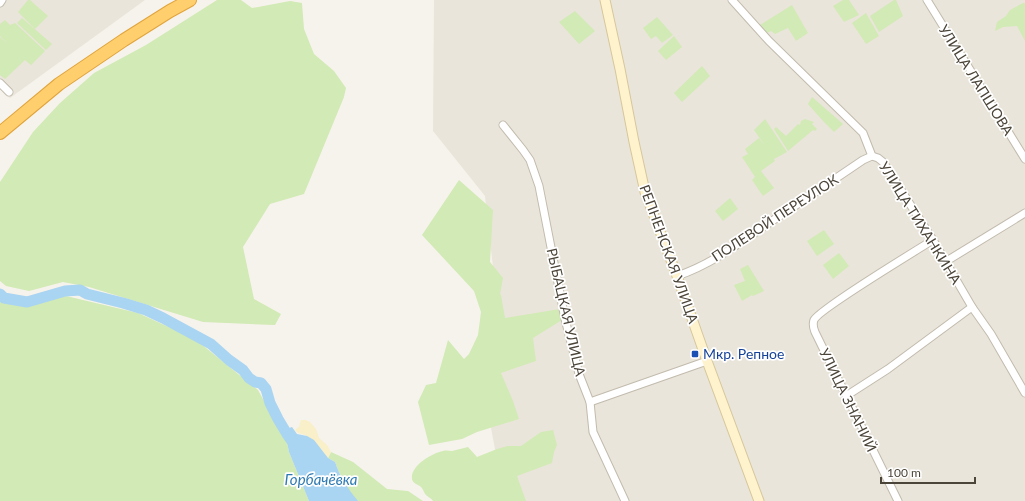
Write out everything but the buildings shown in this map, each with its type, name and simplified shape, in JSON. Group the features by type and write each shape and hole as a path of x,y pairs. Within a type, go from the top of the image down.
{"highway":[{"path":"0,133 59,84 137,32 190,0"}],"street":[{"name":"РЕПНЕНСКАЯ УЛИЦА","path":"605,0 645,192 759,501"},
{"name":"УЛИЦА ТИХАНКИНА","path":"732,0 769,41 863,133 872,156 882,160 933,240 972,307 991,334 1025,392"},
{"name":"УЛИЦА ЛАПШОВА","path":"928,0 1025,159"},
{"path":"0,83 9,92"},
{"name":"РЫБАЦКАЯ УЛИЦА","path":"503,125 530,160 539,186 565,319 579,374 590,402 593,432 625,501"},
{"name":"ПОЛЕВОЙ ПЕРЕУЛОК","path":"677,276 690,271 724,252 863,160 872,156"},
{"path":"946,262 1025,213"},
{"name":"УЛИЦА ЗНАНИЙ","path":"898,501 813,327 814,320 837,301 933,240"},
{"path":"846,396 888,369 972,307"},
{"path":"590,402 707,361"}],"shaded area":[{"path":"0,0 145,0 10,98 0,89"},
{"path":"434,0 1025,0 1025,501 511,501 501,481 482,380 499,320 485,196 433,131"}],"green space":[{"path":"28,0 30,0 48,16 35,29 18,12"},
{"path":"217,0 241,0 252,8 290,1 302,3 304,29 314,54 334,71 346,88 344,97 304,194 270,204 243,247 254,299 281,314 275,325 203,322 89,287 63,282 29,291 6,286 0,281 0,182 33,132 60,103 94,73 146,45"},
{"path":"843,0 849,0 859,15 844,22 833,6"},
{"path":"896,0 903,16 879,32 870,16"},
{"path":"1025,3 1025,41 1017,26 1003,27 995,31 997,22 1006,16 1010,10"},
{"path":"792,5 808,33 796,41 788,28 775,34 771,31 767,33 760,25"},
{"path":"575,11 595,31 579,44 559,22"},
{"path":"866,13 879,36 866,44 852,23"},
{"path":"657,17 673,35 662,43 656,36 651,39 643,28"},
{"path":"22,18 52,44 46,50 17,23"},
{"path":"5,20 10,25 15,23 45,51 31,65 25,60 5,79 0,75 0,37 9,45 0,36 0,24"},
{"path":"674,36 682,47 666,60 658,51"},
{"path":"702,66 710,76 682,102 674,93"},
{"path":"812,97 843,124 834,132 808,104"},
{"path":"765,119 787,152 774,159 775,161 761,171 774,188 763,196 752,180 755,177 742,157 748,154 745,149 759,138 766,147 754,130"},
{"path":"805,119 814,122 812,124 817,129 815,131 813,130 788,151 774,129 776,127 786,136"},
{"path":"459,180 493,210 490,262 503,278 500,294 505,318 560,309 562,320 533,338 536,361 501,373 519,419 477,432 462,439 429,445 418,402 426,385 436,383 448,340 464,359 469,354 478,335 481,312 474,291 422,235"},
{"path":"730,198 738,209 723,221 715,211"},
{"path":"824,230 834,244 817,256 807,241"},
{"path":"839,253 849,266 833,279 823,265"},
{"path":"748,265 764,291 753,296 752,295 742,301 734,285 745,281 740,269"},
{"path":"0,296 4,301 23,305 66,296 138,313 195,339 258,390 287,442 289,452 309,501 0,501"},
{"path":"553,430 557,445 552,463 517,476 526,501 433,501 426,495 421,487 414,483 412,479 414,469 428,457 438,452 452,451 468,447 477,457 508,446 521,446 541,432"},
{"path":"331,452 353,462 387,489 408,491 423,501 333,501 348,489 335,462 328,458"}],"sand":[{"path":"301,420 310,422 316,429 319,438 327,445 331,452 328,458 312,440 295,430 299,427"}],"water":[{"name":"Горбачёвка","path":"292,427 297,434 307,436 314,440 328,458 335,462 339,473 358,501 309,501 289,452 287,442 281,431"}],"waterway":[{"path":"0,294 4,298 27,302 65,291 80,290 87,294 146,310 163,318 211,344 243,370 249,378 255,382 261,383 266,389 270,403 278,419 292,441"}],"place":[{"name":"Мкр. Репное","path":"695,354"}]}
